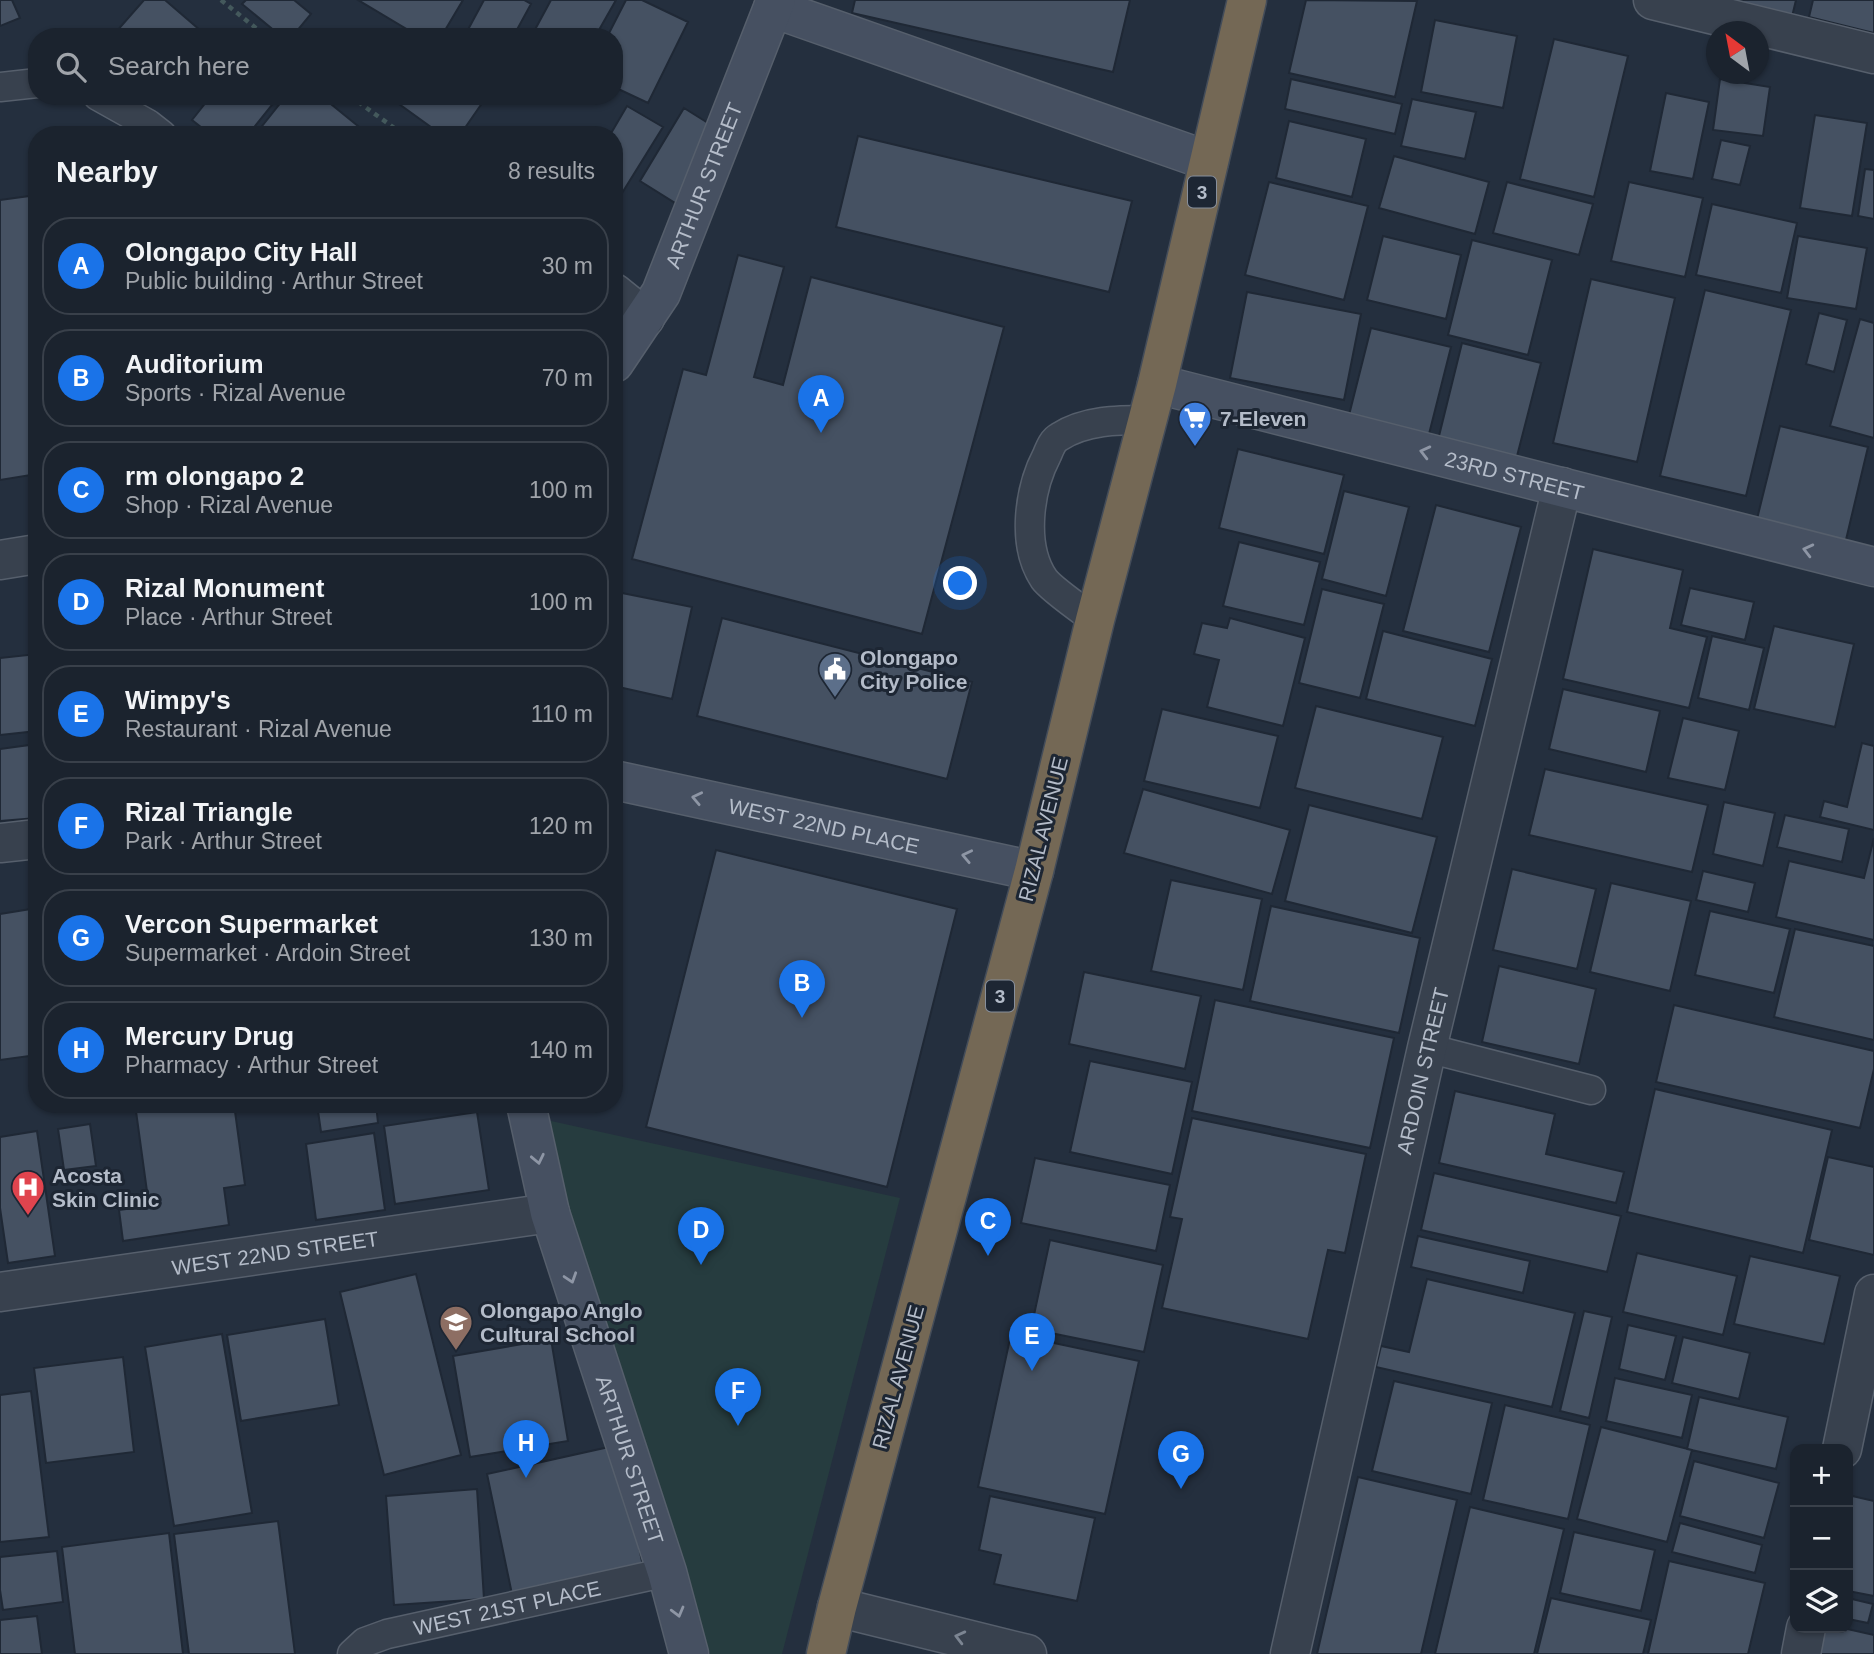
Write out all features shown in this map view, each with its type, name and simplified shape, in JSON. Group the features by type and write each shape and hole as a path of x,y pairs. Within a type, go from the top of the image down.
{"highway":[{"name":"RIZAL AVENUE","path":"826,1654 836,1607 1034,871 1095,620 1157,384 1247,0"}],"street":[{"path":"1664,1 1874,54"},
{"path":"774,4 1209,161"},
{"name":"ARTHUR STREET","path":"623,350 661,293 774,4"},
{"path":"623,300 645,317"},
{"name":"23RD STREET","path":"1157,384 1874,567"},
{"name":"ARDOIN STREET","path":"1290,1654 1427,1048 1562,487"},
{"path":"0,560 28,555"},
{"name":"WEST 22ND PLACE","path":"623,782 1034,871"},
{"path":"0,844 28,840"},
{"name":"ARTHUR STREET","path":"528,1113 550,1213 667,1572 689,1654"},
{"name":"WEST 22ND STREET","path":"0,1292 550,1213"},
{"path":"1843,1444 1874,1294"},
{"path":"836,1607 1027,1654"},
{"path":"1801,1654 1805,1633"}],"lane":[{"path":"0,87 28,84"},
{"path":"114,105 151,126"},
{"path":"1095,620 1045,580 1034,556 1029,518 1038,472 1055,438 1081,426 1117,420 1148,420"},
{"path":"1427,1048 1591,1090"},
{"name":"WEST 21ST PLACE","path":"352,1654 365,1642 387,1634 667,1572"}],"path":[{"path":"221,0 256,28"},
{"path":"362,105 392,126"}],"green space":[{"path":"533,1117 900,1198 782,1654 710,1654"}],"building":[{"path":"0,0 12,0 20,18 0,26"},
{"path":"144,0 165,0 198,28 119,28"},
{"path":"246,0 294,0 311,14 299,28 271,28 242,4"},
{"path":"358,0 463,0 446,28 405,28"},
{"path":"484,0 524,0 531,4 518,28 469,28"},
{"path":"551,0 616,0 600,28 536,28"},
{"path":"626,0 642,0 688,22 648,103 623,91 623,28 612,28"},
{"path":"855,0 1130,0 1113,72 852,13"},
{"path":"1306,0 1417,1 1395,97 1289,73"},
{"path":"1705,0 1796,0 1791,21"},
{"path":"1813,0 1874,0 1874,33 1809,17"},
{"path":"1435,20 1517,36 1503,108 1421,92"},
{"path":"1554,39 1628,56 1594,197 1520,179"},
{"path":"1291,79 1402,104 1395,134 1285,109"},
{"path":"1719,84 1770,87 1763,136 1713,130"},
{"path":"1666,93 1709,102 1693,179 1650,171"},
{"path":"1412,99 1476,112 1465,159 1401,146"},
{"path":"204,105 272,105 255,126 200,126 192,120"},
{"path":"279,105 332,105 358,126 262,126"},
{"path":"400,105 481,105 466,126 430,126"},
{"path":"627,106 663,127 623,191 623,126 615,126"},
{"path":"684,108 724,133 680,206 640,181"},
{"path":"1815,115 1867,123 1852,216 1800,208"},
{"path":"1289,121 1366,139 1352,197 1276,178"},
{"path":"858,136 1132,201 1109,292 836,227"},
{"path":"1721,140 1750,146 1740,185 1712,179"},
{"path":"1394,156 1489,182 1475,234 1379,208"},
{"path":"1865,169 1874,170 1874,219 1858,216"},
{"path":"1269,182 1368,206 1344,300 1245,275"},
{"path":"1507,182 1593,204 1579,255 1493,233"},
{"path":"1629,182 1703,198 1685,277 1611,261"},
{"path":"28,196 28,475 0,480 0,200"},
{"path":"1712,204 1797,223 1781,293 1696,275"},
{"path":"1383,236 1461,255 1446,319 1367,300"},
{"path":"1798,236 1867,248 1856,309 1787,298"},
{"path":"1472,240 1552,260 1528,355 1448,335"},
{"path":"738,255 784,267 754,377 783,385 811,277 1004,327 922,634 632,559 683,369 706,375"},
{"path":"1591,279 1675,298 1637,462 1553,443"},
{"path":"1705,290 1791,310 1746,496 1660,476"},
{"path":"1247,292 1361,314 1344,400 1230,378"},
{"path":"1819,313 1847,320 1834,372 1806,364"},
{"path":"1860,319 1874,323 1874,438 1830,426"},
{"path":"1371,328 1451,347 1427,442 1347,423"},
{"path":"1462,343 1541,363 1516,460 1438,440"},
{"path":"1780,426 1868,447 1845,544 1756,523"},
{"path":"1238,449 1344,475 1324,554 1219,528"},
{"path":"1344,491 1409,507 1386,596 1322,579"},
{"path":"1436,505 1521,527 1489,652 1403,631"},
{"path":"1239,542 1320,562 1304,625 1223,606"},
{"path":"1593,549 1683,570 1670,628 1707,637 1689,708 1563,679"},
{"path":"1690,588 1754,602 1745,640 1681,625"},
{"path":"1322,589 1384,604 1360,698 1299,683"},
{"path":"623,593 692,607 672,699 623,688"},
{"name":"Olongapo City Police","path":"722,618 972,682 947,779 697,716"},
{"path":"1230,618 1305,638 1283,726 1207,707 1219,660 1194,654 1202,623 1227,628"},
{"path":"1774,626 1854,644 1835,727 1754,709"},
{"path":"1383,631 1492,659 1475,726 1366,699"},
{"path":"1712,636 1764,648 1749,710 1698,698"},
{"path":"28,655 28,732 0,735 0,658"},
{"path":"1563,689 1660,711 1646,772 1549,749"},
{"path":"1316,706 1443,737 1422,819 1295,788"},
{"path":"1162,709 1278,736 1260,808 1144,781"},
{"path":"1683,718 1739,731 1725,790 1668,778"},
{"path":"1862,743 1874,746 1874,830 1820,817 1824,801 1847,807"},
{"path":"28,745 28,819 0,821 0,749"},
{"path":"1545,769 1708,805 1692,872 1529,835"},
{"path":"1143,789 1290,830 1272,894 1124,853"},
{"path":"1724,802 1775,813 1763,866 1713,854"},
{"path":"1309,805 1437,837 1412,933 1285,901"},
{"path":"1785,815 1849,829 1842,862 1777,847"},
{"path":"1874,838 1874,940 1776,917 1789,861 1864,878"},
{"path":"716,850 957,909 887,1187 646,1127"},
{"path":"1512,869 1596,889 1577,969 1493,950"},
{"path":"1703,871 1755,883 1748,912 1696,900"},
{"path":"1171,880 1262,899 1243,990 1151,971"},
{"path":"1611,883 1691,901 1670,991 1590,972"},
{"path":"1271,906 1420,938 1399,1033 1250,1001"},
{"path":"28,909 28,1056 0,1060 0,914"},
{"path":"1710,911 1790,929 1774,993 1695,975"},
{"path":"1795,929 1874,946 1874,1040 1774,1017"},
{"path":"1499,966 1596,989 1579,1064 1482,1042"},
{"path":"1084,972 1201,996 1185,1069 1069,1044"},
{"path":"1215,1000 1394,1038 1370,1148 1192,1111"},
{"path":"1674,1005 1874,1051 1874,1069 1860,1128 1656,1082"},
{"path":"1090,1061 1192,1082 1172,1174 1070,1152"},
{"path":"1655,1089 1832,1130 1803,1253 1627,1212"},
{"path":"1455,1091 1555,1114 1546,1154 1624,1172 1616,1203 1439,1163"},
{"path":"136,1113 235,1113 245,1185 224,1188 229,1225 123,1241 119,1210 149,1206"},
{"path":"318,1113 377,1113 378,1123 321,1132"},
{"path":"477,1113 489,1190 395,1204 384,1126"},
{"path":"1192,1118 1366,1154 1345,1253 1328,1250 1308,1339 1162,1308 1182,1219 1170,1217"},
{"path":"90,1124 96,1166 64,1170 58,1129"},
{"path":"37,1131 55,1256 8,1263 0,1208 0,1137"},
{"path":"374,1133 385,1210 316,1220 306,1144"},
{"path":"1828,1157 1874,1167 1874,1255 1809,1240"},
{"path":"1035,1158 1170,1185 1156,1251 1021,1223"},
{"path":"1434,1173 1621,1216 1607,1272 1421,1230"},
{"path":"1418,1236 1530,1261 1523,1293 1411,1267"},
{"path":"1050,1240 1163,1265 1144,1352 1031,1329"},
{"path":"1637,1253 1737,1276 1723,1335 1623,1312"},
{"path":"1750,1256 1840,1276 1824,1344 1734,1324"},
{"path":"416,1274 461,1455 384,1475 340,1292"},
{"path":"1427,1279 1575,1313 1552,1407 1376,1367 1381,1346 1409,1352"},
{"path":"1584,1311 1612,1317 1589,1418 1560,1411"},
{"path":"325,1319 339,1405 241,1421 227,1335"},
{"path":"1628,1325 1676,1336 1665,1380 1619,1369"},
{"path":"222,1334 252,1513 174,1526 145,1347"},
{"path":"1011,1334 1139,1361 1105,1514 978,1487"},
{"path":"1683,1337 1750,1353 1739,1399 1672,1383"},
{"path":"551,1339 568,1441 470,1457 453,1356"},
{"path":"123,1357 134,1452 46,1463 34,1368"},
{"path":"1615,1378 1692,1395 1682,1438 1606,1421"},
{"path":"1394,1381 1492,1403 1471,1494 1372,1471"},
{"path":"31,1391 49,1537 0,1542 0,1395"},
{"path":"1699,1397 1788,1417 1776,1469 1687,1449"},
{"path":"1505,1405 1590,1425 1568,1519 1483,1500"},
{"path":"1601,1427 1692,1450 1667,1542 1577,1519"},
{"path":"618,1445 644,1571 513,1599 487,1474"},
{"path":"1694,1461 1779,1483 1764,1538 1680,1516"},
{"path":"1358,1477 1457,1500 1421,1654 1317,1654"},
{"path":"477,1489 484,1599 394,1605 386,1496"},
{"path":"990,1496 1095,1518 1077,1601 994,1584 1001,1555 979,1550"},
{"path":"1853,1496 1874,1501 1874,1596 1853,1592"},
{"path":"1470,1507 1564,1529 1534,1654 1435,1654"},
{"path":"278,1521 295,1654 189,1654 174,1534"},
{"path":"1680,1523 1762,1545 1755,1573 1672,1552"},
{"path":"1574,1532 1655,1550 1641,1611 1560,1593"},
{"path":"169,1533 183,1654 75,1654 62,1547"},
{"path":"57,1551 63,1602 3,1610 0,1557"},
{"path":"1669,1561 1765,1583 1748,1654 1648,1654"},
{"path":"1551,1598 1651,1620 1643,1654 1537,1654"},
{"path":"1853,1599 1873,1604 1868,1623 1853,1620"},
{"path":"37,1616 42,1654 0,1654 0,1620"},
{"path":"1853,1630 1874,1635 1874,1654 1815,1654 1820,1633 1853,1633"}],"place":[{"name":"Olongapo City Hall","path":"821,433"},
{"name":"7-Eleven","path":"1195,448"},
{"name":"Olongapo City Police","path":"835,699"},
{"name":"Auditorium","path":"802,1018"},
{"name":"Acosta Skin Clinic","path":"28,1217"},
{"name":"rm olongapo 2","path":"988,1256"},
{"name":"Rizal Monument","path":"701,1265"},
{"name":"Olongapo Anglo Cultural School","path":"456,1352"},
{"name":"Wimpy's","path":"1032,1371"},
{"name":"Rizal Triangle","path":"738,1426"},
{"name":"Mercury Drug","path":"526,1478"},
{"name":"Vercon Supermarket","path":"1181,1489"}]}
